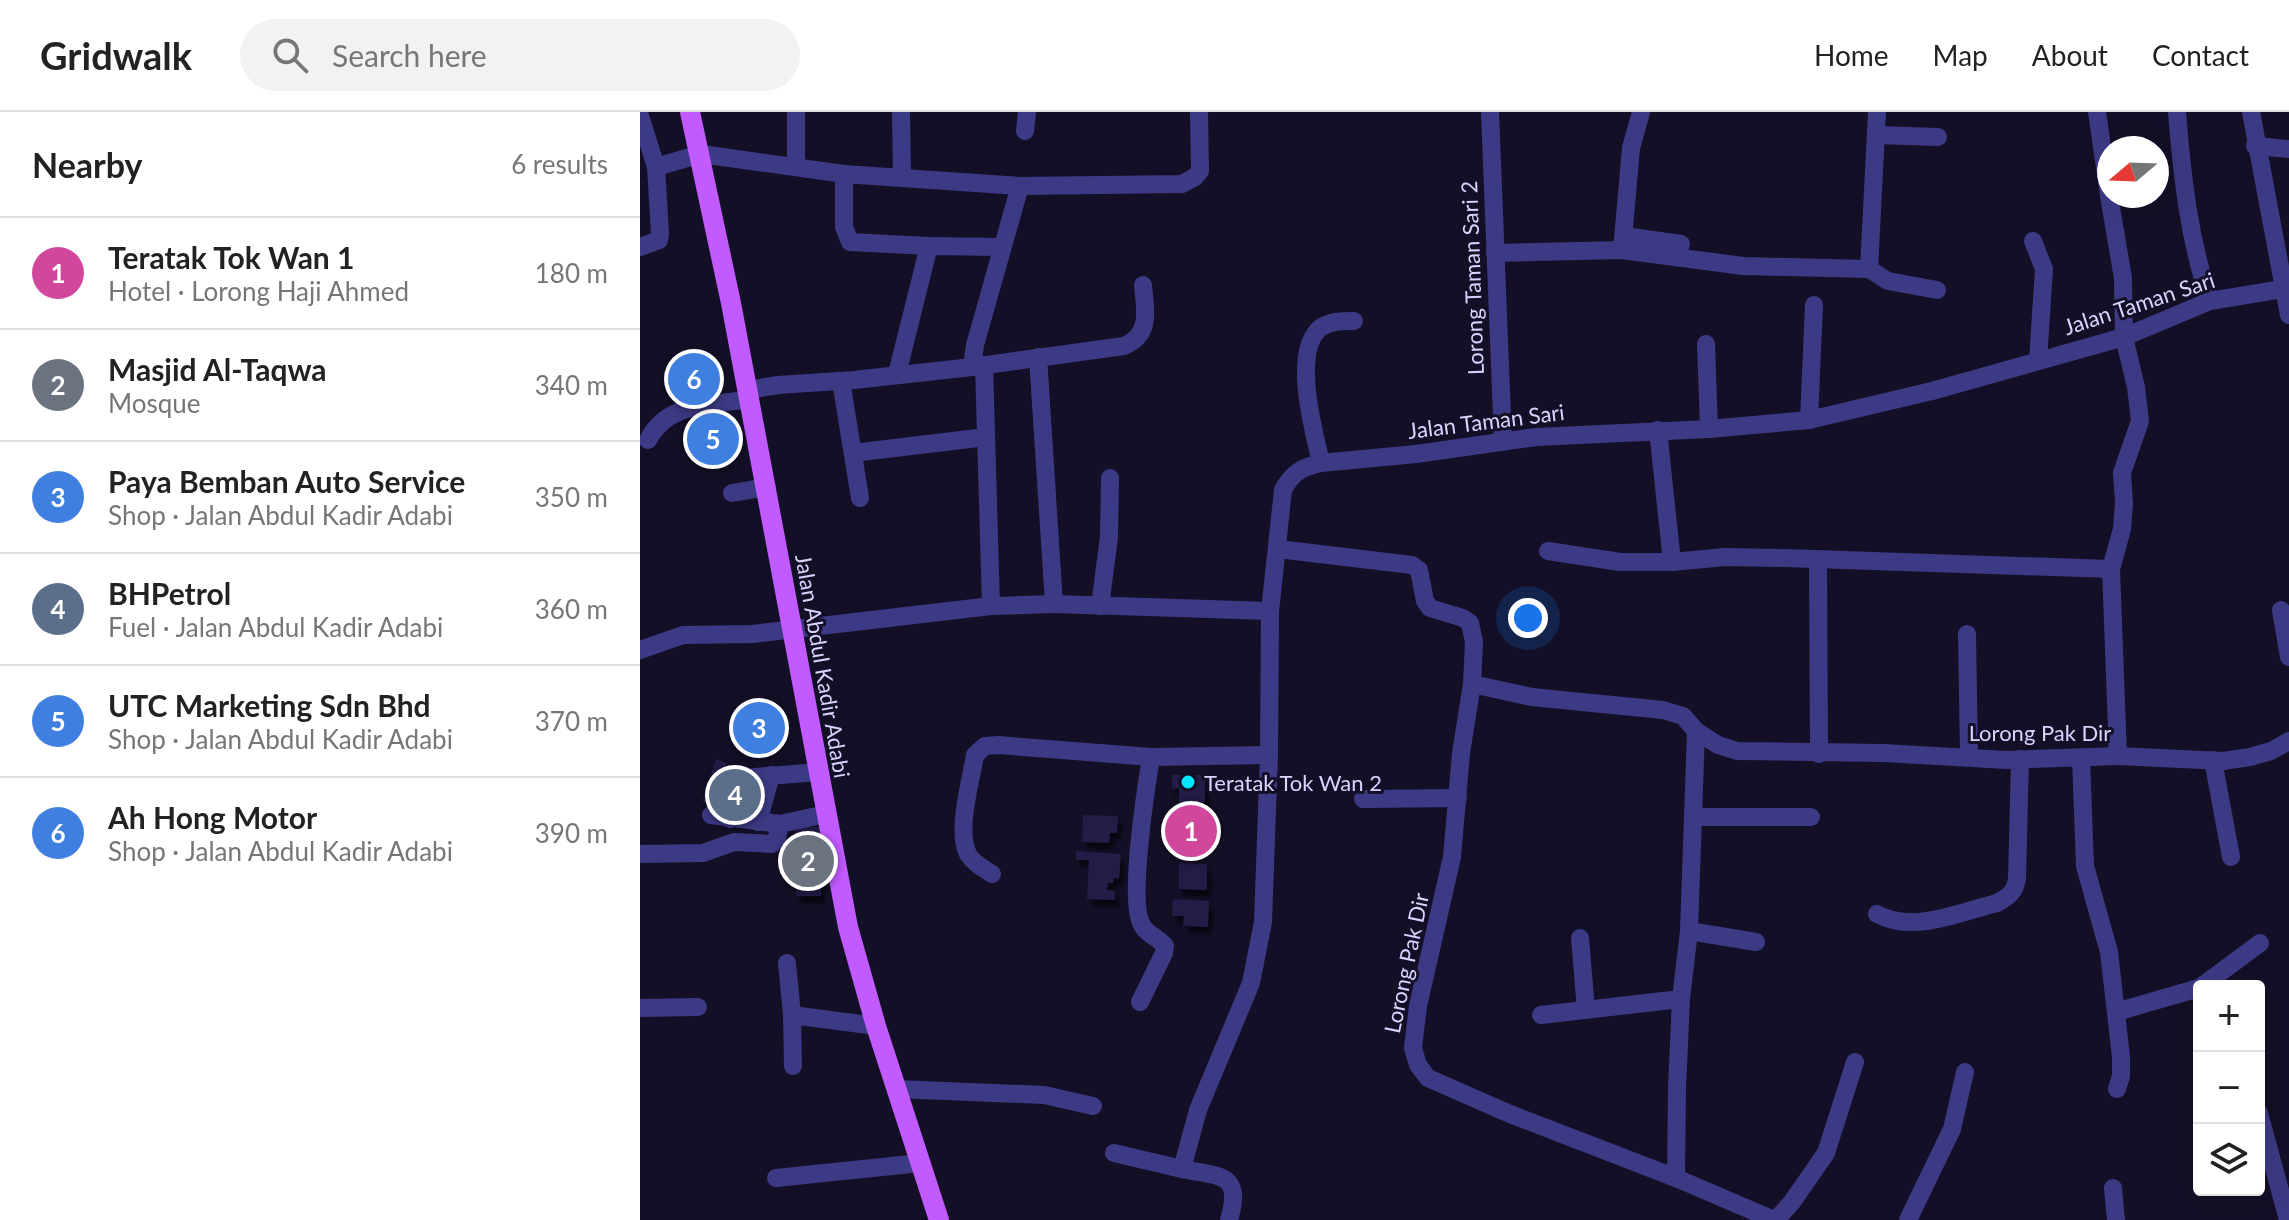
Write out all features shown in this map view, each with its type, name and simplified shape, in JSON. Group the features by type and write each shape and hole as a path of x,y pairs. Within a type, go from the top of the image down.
{"main road":[{"name":"Jalan Abdul Kadir Adabi","path":"690,112 749,394 848,927 876,1026 939,1220"}],"street":[{"path":"796,112 796,167"},
{"path":"901,112 902,177"},
{"path":"649,162 701,154 844,174 1020,186 1182,184 1200,171 1199,112"},
{"name":"Lorong Taman Sari 2","path":"1490,112 1503,442"},
{"path":"1624,243 1631,148 1641,112"},
{"path":"1869,269 1877,112"},
{"path":"2097,112 2100,136"},
{"path":"2177,112 2182,173 2195,250 2210,301"},
{"path":"2251,112 2289,315"},
{"path":"640,116 660,233 659,240 640,247"},
{"path":"1876,135 1938,137"},
{"path":"2255,146 2289,149"},
{"path":"844,174 844,227 850,242 857,245 1002,247"},
{"path":"991,606 986,437 975,345 1020,186"},
{"path":"2111,208 2123,278 2124,337 2136,387 2140,421 2122,473 2122,529 2111,569 2118,756"},
{"path":"2033,241 2044,269 2038,360"},
{"path":"1624,243 1743,266 1869,269 1888,281 1937,290"},
{"path":"1495,253 1624,243 1681,244"},
{"path":"897,374 929,246"},
{"path":"648,440 667,417 685,409 778,385 978,366 1124,346 1138,339 1145,322 1143,285"},
{"name":"Jalan Taman Sari","path":"1182,1169 1198,1110 1251,983 1263,922 1270,611 1283,490 1290,476 1306,466 1321,463 1536,437 1709,429 1809,420 1932,391 2124,337 2210,301 2286,289"},
{"path":"1809,420 1814,305"},
{"path":"1321,463 1306,393 1311,341 1319,329 1335,322 1354,321"},
{"path":"1706,344 1709,429"},
{"path":"1038,357 1054,604"},
{"path":"841,381 860,498"},
{"path":"1658,430 1672,562"},
{"path":"853,453 986,437"},
{"path":"1100,606 1109,537 1110,478"},
{"path":"732,493 767,487"},
{"name":"Lorong Pak Dir","path":"1278,549 1412,565 1419,570 1423,579 1425,601 1430,608 1470,623 1474,642 1472,684 1452,857 1418,1006 1413,1048 1418,1065 1428,1078 1775,1220 1792,1202 1826,1153 1855,1062"},
{"path":"1548,551 1620,562 1672,562 1725,557 2111,569"},
{"path":"1818,559 1819,754"},
{"path":"640,650 683,635 752,634 991,606 1054,604 1270,611"},
{"path":"2281,610 2289,657"},
{"path":"1967,634 1969,756"},
{"name":"Lorong Pak Dir","path":"1472,684 1532,697 1663,710 1683,716 1696,731 1718,745 1737,751 2020,759 2118,756 2213,760 2250,757 2271,751 2289,741"},
{"path":"1676,1178 1677,1087 1681,999 1689,931 1696,731"},
{"path":"992,874 969,856 963,828 975,755 985,746 1151,757 1269,755"},
{"path":"1140,1002 1165,946 1146,932 1137,912 1141,822 1151,757"},
{"path":"2081,758 2085,866 2109,952 2121,1057 2117,1089"},
{"path":"1877,914 1890,921 1921,922 1997,903 2008,897 2017,879 2020,759"},
{"path":"2213,760 2231,857"},
{"path":"818,772 743,778 720,817 780,824 826,814"},
{"path":"758,822 771,775"},
{"path":"1363,799 1458,798"},
{"path":"1694,817 1811,817"},
{"path":"640,854 703,853 734,842 772,844 777,838 780,824"},
{"path":"1689,931 1756,942"},
{"path":"1580,938 1586,1010"},
{"path":"2210,980 2260,943"},
{"path":"787,963 793,1066"},
{"path":"2116,1012 2193,989"},
{"path":"1541,1015 1681,999"},
{"path":"640,1008 698,1007"},
{"path":"792,1015 876,1026"},
{"path":"1908,1220 1952,1129 1965,1072"},
{"path":"897,1089 1044,1095 1093,1106"},
{"path":"2262,1124 2288,1220"},
{"path":"1114,1153 1224,1177 1234,1189 1229,1220"},
{"path":"776,1178 921,1163"},
{"path":"2113,1188 2116,1220"}],"building":[{"path":"716,759 727,763 724,770 730,772 731,769 763,779 751,818 702,802"},
{"name":"Teratak Tok Wan 2","path":"1172,775 1205,775 1205,802 1179,802 1179,788 1172,789"},
{"path":"1083,815 1118,816 1117,833 1110,833 1109,843 1082,842"},
{"path":"1179,822 1204,823 1203,848 1172,847 1172,838 1179,838"},
{"path":"795,827 821,827 821,896 796,896"},
{"path":"1076,851 1121,854 1119,879 1114,878 1113,883 1108,883 1107,890 1115,891 1115,900 1087,899 1089,860 1076,860"},
{"path":"1179,863 1207,864 1207,890 1179,889"},
{"path":"1173,899 1209,901 1208,927 1183,926 1184,916 1172,916"}],"place":[{"name":"Ah Hong Motor","path":"694,379"},
{"name":"UTC Marketing Sdn Bhd","path":"713,439"},
{"name":"Paya Bemban Auto Service","path":"759,728"},
{"name":"Teratak Tok Wan 2","path":"1188,782"},
{"name":"BHPetrol","path":"735,795"},
{"name":"Teratak Tok Wan 1","path":"1191,831"},
{"name":"Masjid Al-Taqwa","path":"808,861"}]}
